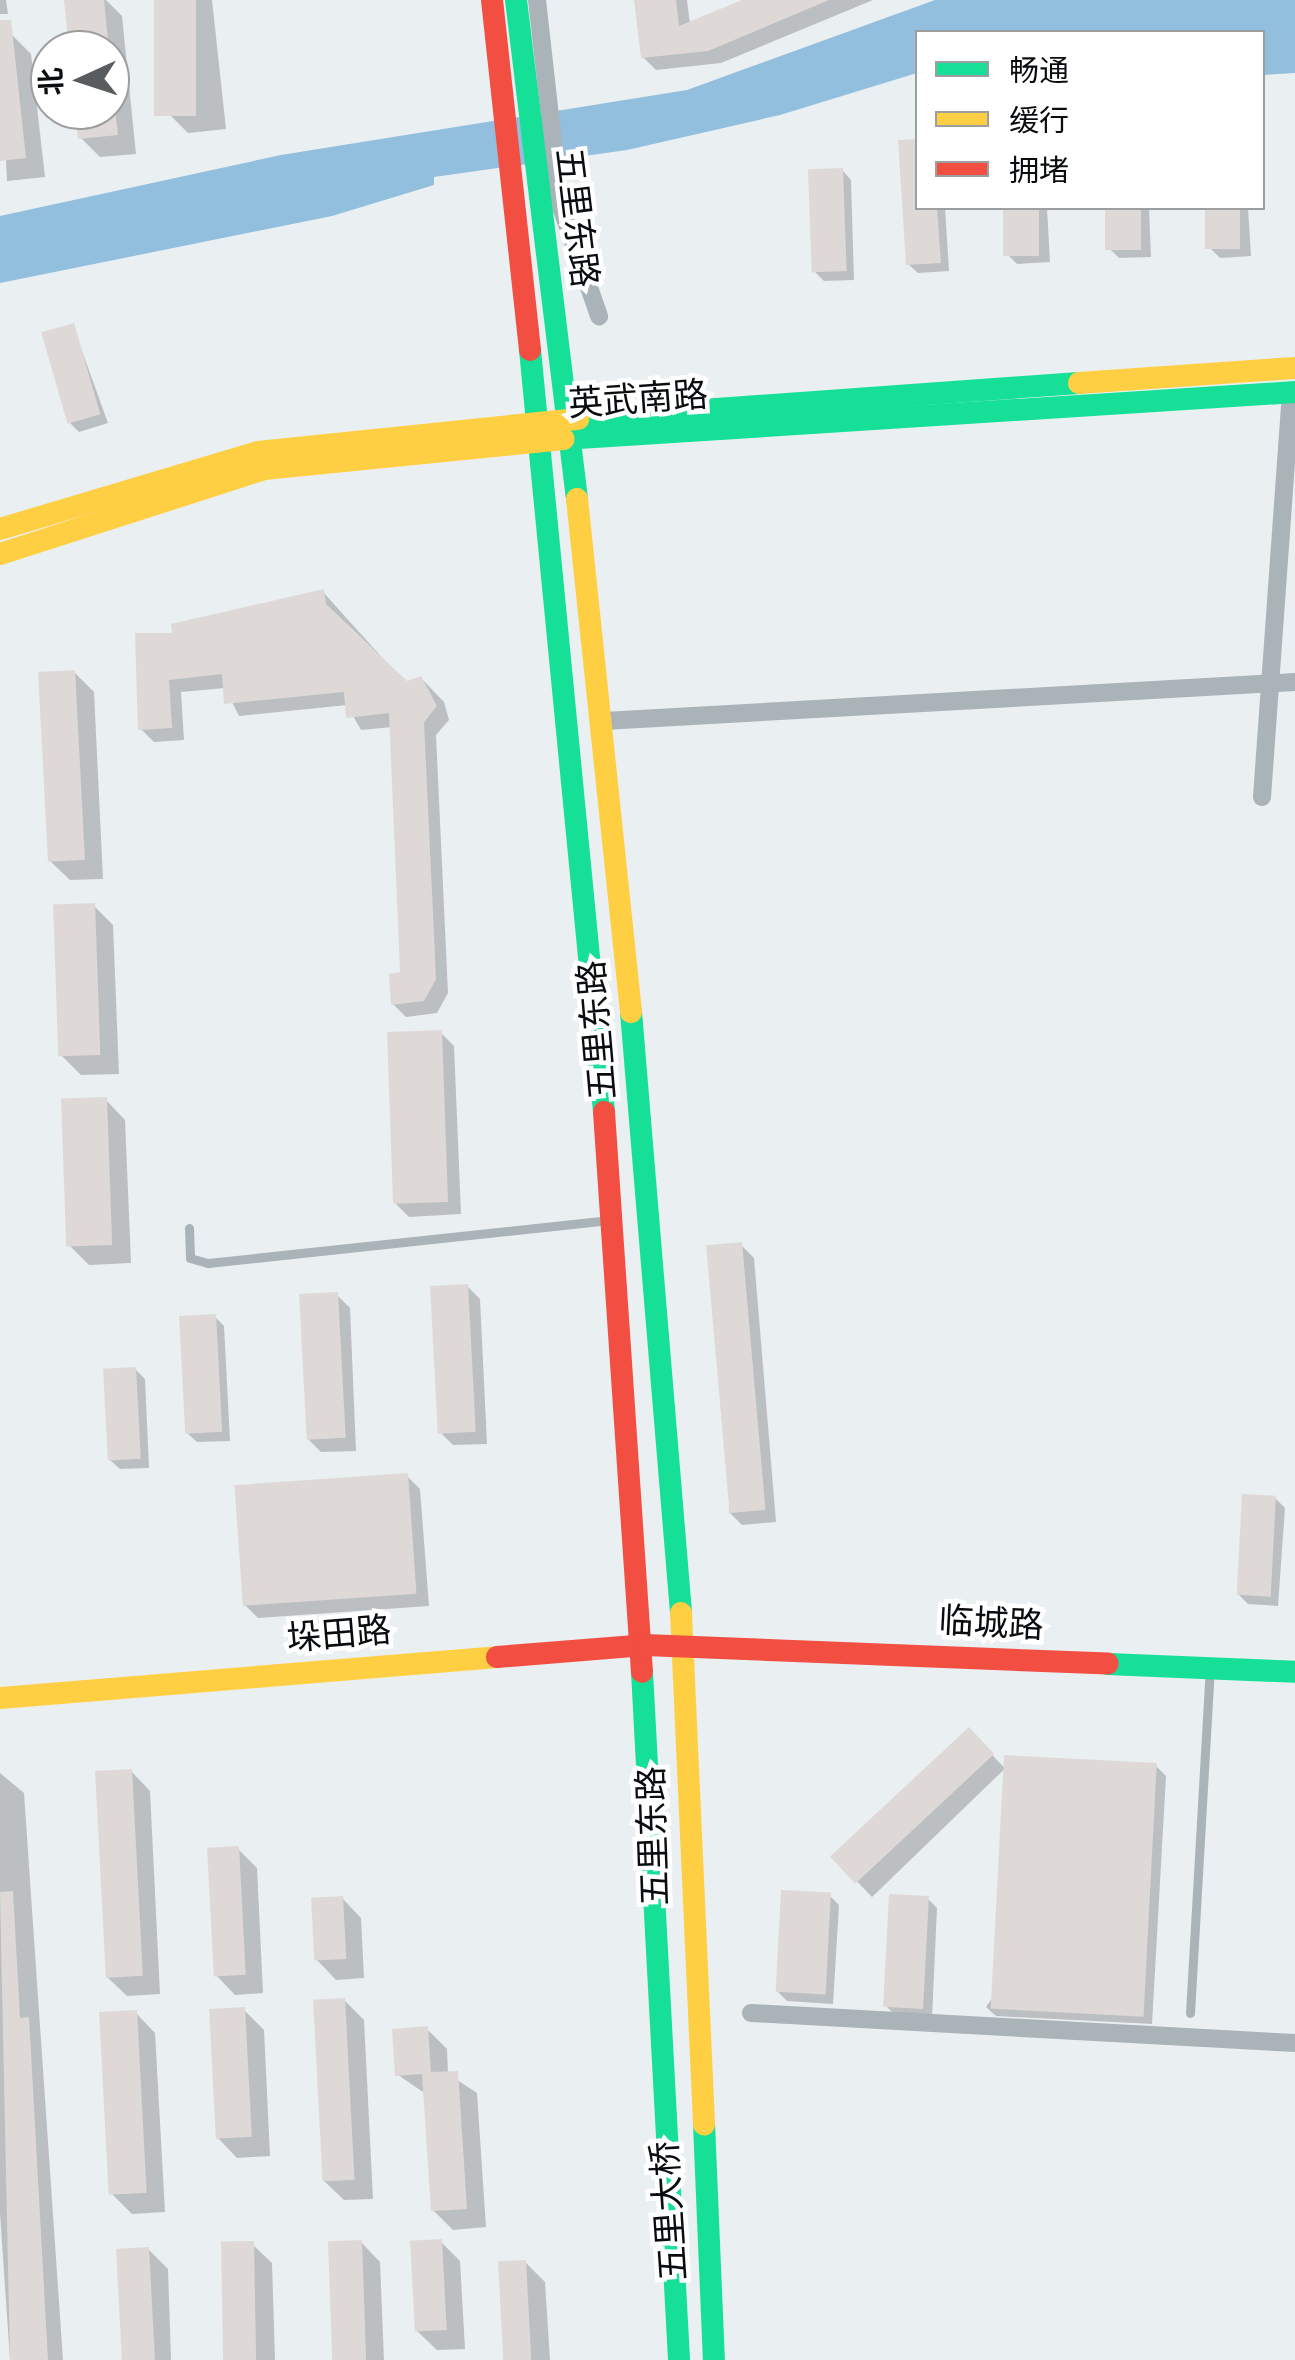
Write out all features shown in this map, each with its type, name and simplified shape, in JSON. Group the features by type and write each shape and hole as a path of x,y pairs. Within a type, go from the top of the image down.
{"main road":[{"name":"五里东路","path":"492,0 525,96 517,226 612,1219 645,1645 660,2058"},
{"name":"五里东路","path":"516,0 604,721 683,1644 694,2058"},
{"name":"英武南路","path":"567,430 1295,368"},
{"name":"英武南路","path":"0,529 258,452 567,430 1293,392"},
{"name":"英武南路","path":"0,554 264,470 536,432"},
{"name":"垛田路","path":"0,1698 683,1644"},
{"name":"临城路","path":"683,1644 1295,1672"},
{"name":"五里大桥","path":"660,2058 678,2360"},
{"name":"五里大桥","path":"694,2058 714,2360"}],"street":[{"path":"537,0 525,96 599,316"},
{"path":"1262,797 1274,684 1293,392"},
{"path":"604,721 1295,682"},
{"path":"750,2013 1295,2043"}],"lane":[{"path":"188,1228 190,1258 208,1263 612,1219"},
{"path":"1190,2013 1210,1670"}],"water":[{"path":"935,0 1295,0 1295,73 1265,75 1265,30 915,30 915,74 780,115 627,150 434,177 434,185 332,216 0,283 0,216 281,155 687,90"}],"building":[{"path":"64,0 104,0 107,30 67,30"},
{"path":"154,0 196,0 196,116 154,116"},
{"path":"634,0 676,0 679,26 742,0 829,0 708,51 641,58"},
{"path":"0,20 11,20 26,158 0,161"},
{"path":"77,130 117,130 118,135 78,139"},
{"path":"915,139 915,210 937,210 941,263 906,265 898,140"},
{"path":"843,168 847,271 812,272 808,169"},
{"path":"1003,210 1039,210 1039,256 1003,256"},
{"path":"1105,210 1141,210 1141,250 1105,250"},
{"path":"1205,210 1240,210 1240,249 1205,249"},
{"path":"74,323 100,414 68,424 41,332"},
{"path":"324,589 326,604 407,681 421,676 437,706 424,722 436,979 424,1001 391,1005 389,974 400,972 389,713 346,718 344,692 224,704 222,674 169,680 172,728 138,730 135,633 172,633 171,624"},
{"path":"75,670 85,860 48,862 38,672"},
{"path":"95,903 100,1055 58,1056 53,904"},
{"path":"442,1030 448,1202 393,1204 387,1032"},
{"path":"107,1097 112,1245 66,1247 61,1099"},
{"path":"742,1242 765,1510 730,1513 706,1245"},
{"path":"468,1284 476,1432 438,1434 430,1286"},
{"path":"338,1292 346,1438 307,1440 299,1294"},
{"path":"216,1314 222,1432 185,1434 179,1316"},
{"path":"136,1367 141,1459 108,1461 103,1369"},
{"path":"408,1473 416,1594 243,1606 234,1485"},
{"path":"1242,1494 1276,1496 1271,1597 1237,1595"},
{"path":"969,1727 994,1754 855,1884 830,1857"},
{"path":"1004,1755 1157,1763 1143,2017 991,2009"},
{"path":"132,1769 143,1976 106,1978 95,1771"},
{"path":"239,1846 246,1975 214,1976 207,1848"},
{"path":"781,1890 831,1893 826,1994 776,1992"},
{"path":"13,1891 20,2018 29,2017 48,2360 10,2360 0,1892"},
{"path":"889,1894 929,1896 923,2009 883,2007"},
{"path":"343,1896 346,1959 314,1961 311,1898"},
{"path":"345,1998 355,2180 323,2181 313,2000"},
{"path":"245,2007 252,2137 216,2139 209,2009"},
{"path":"137,2010 147,2193 109,2195 99,2012"},
{"path":"428,2026 431,2072 458,2071 467,2209 431,2211 422,2074 395,2076 392,2029"},
{"path":"442,2239 447,2330 415,2332 410,2241"},
{"path":"362,2240 366,2360 332,2360 328,2241"},
{"path":"254,2241 256,2360 223,2360 221,2242"},
{"path":"149,2247 155,2360 122,2360 116,2249"},
{"path":"526,2260 531,2360 503,2360 498,2261"}],"traffic: fast":[{"path":"516,0 577,499"},
{"path":"530,350 604,1112"},
{"path":"578,419 1079,383"},
{"path":"563,439 1295,392"},
{"path":"631,1012 681,1613"},
{"path":"1108,1664 1295,1672"},
{"path":"642,1672 679,2360"},
{"path":"704,2124 714,2360"}],"traffic: slow":[{"path":"1079,383 1295,368"},
{"path":"0,529 258,452 578,419"},
{"path":"0,554 264,469 563,439"},
{"path":"577,499 631,1012"},
{"path":"681,1613 704,2124"},
{"path":"0,1698 497,1657"}],"traffic: jam":[{"path":"492,0 530,350"},
{"path":"604,1112 642,1672"},
{"path":"497,1657 645,1645 1108,1664"}]}
